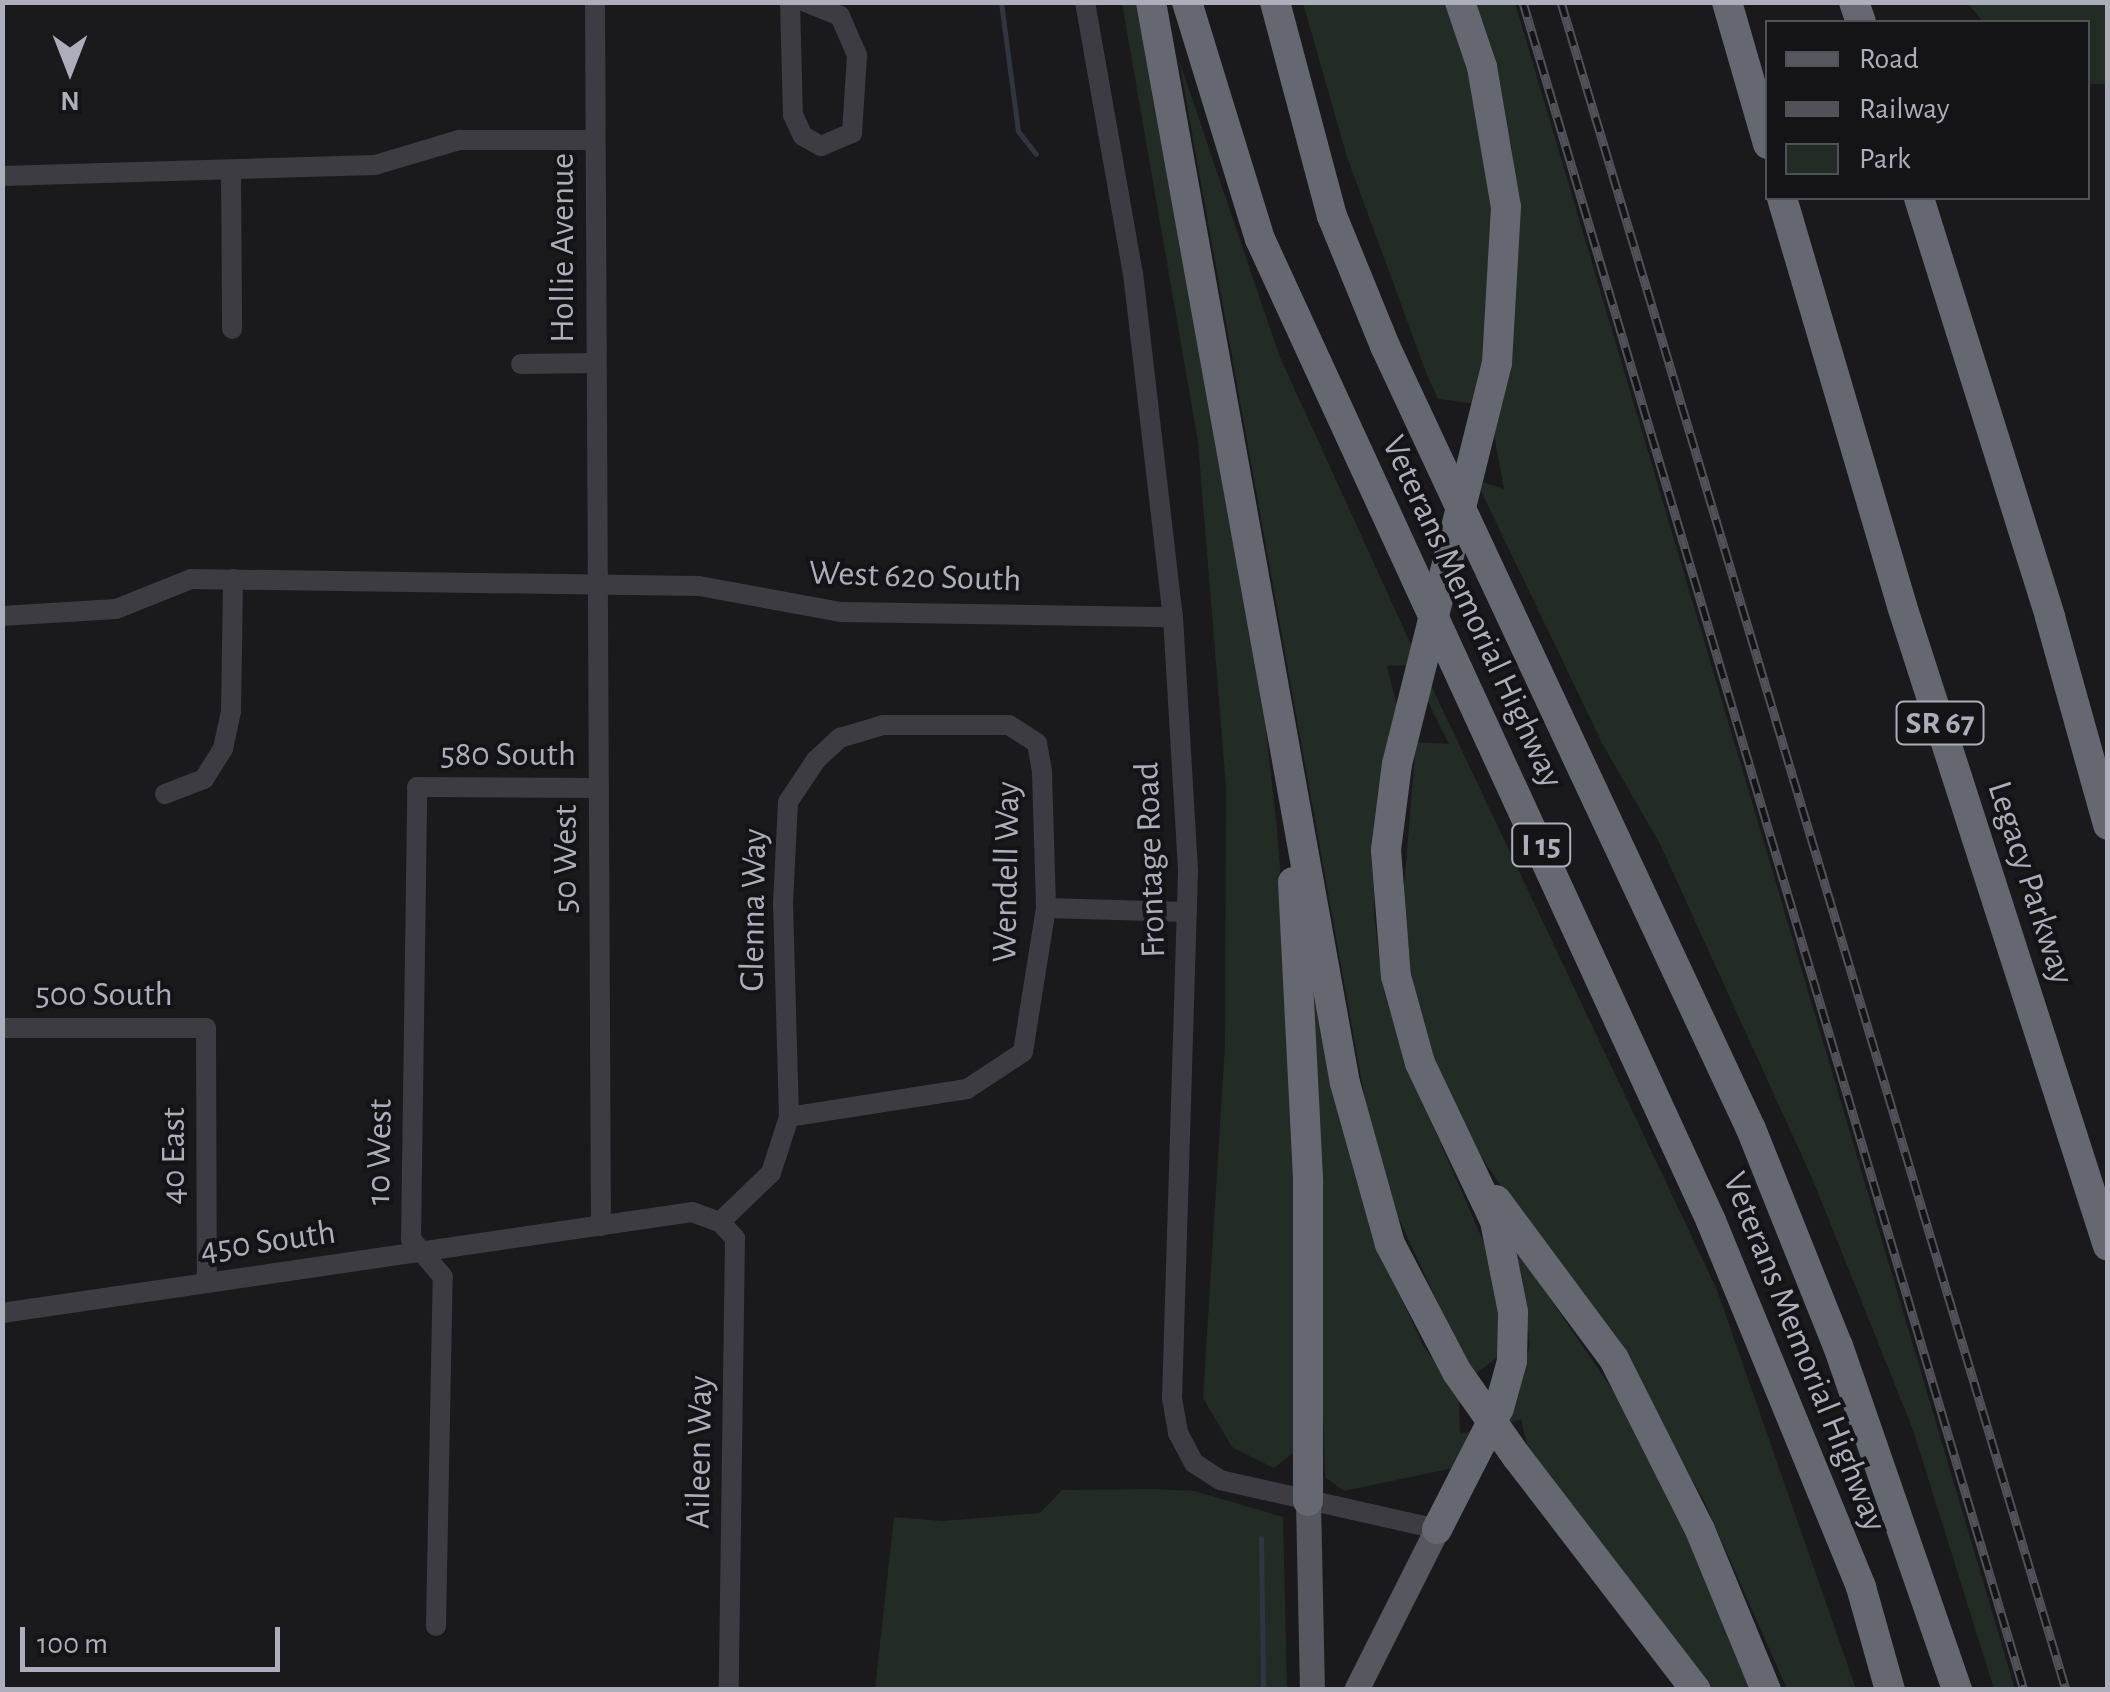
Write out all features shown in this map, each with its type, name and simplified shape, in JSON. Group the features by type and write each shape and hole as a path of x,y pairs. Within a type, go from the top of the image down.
{"highway":[{"path":"1151,2 1286,754 1364,1159 1390,1244 1457,1372 1517,1457 1696,1690"},
{"name":"Veterans Memorial Highway","path":"1187,2 1260,238 1711,1221 1861,1587 1890,1690"},
{"name":"Veterans Memorial Highway","path":"1275,2 1345,248 1751,1129 1838,1346 1957,1690"},
{"path":"1437,1529 1488,1435 1512,1360 1507,1268 1467,1160 1420,1063 1396,976 1386,850 1397,764 1497,364 1506,206 1482,68 1460,2"},
{"path":"1728,2 1765,133"},
{"name":"Legacy Parkway","path":"1783,200 1902,606 2108,1246"},
{"path":"1920,200 2045,598 2108,825"},
{"path":"1286,754 1308,1182 1308,1500"},
{"path":"1467,1160 1614,1360 1700,1530 1766,1690"}],"main road":[{"path":"1308,1500 1312,1690"},
{"path":"1356,1690 1437,1529"}],"street":[{"name":"Hollie Avenue","path":"595,2 597,493"},
{"path":"790,2 793,115 803,136 821,146 852,133 857,55 840,16 804,2"},
{"name":"Frontage Road","path":"1085,2 1133,273 1173,617 1188,912 1174,1416 1183,1446 1206,1473 1437,1529"},
{"path":"2,176 375,165 459,140 595,140"},
{"path":"231,171 232,329"},
{"path":"521,364 596,363"},
{"name":"50 West","path":"597,493 601,1226"},
{"name":"West 620 South","path":"2,616 50,618 116,609 191,579 233,579 597,584 745,590 841,612 1173,617"},
{"path":"165,794 204,779 223,749 231,711 233,579"},
{"name":"Glenna Way","path":"720,1222 771,1172 789,1117 783,904 788,802 816,760 840,738 883,725 1009,726 1037,743"},
{"name":"Wendell Way","path":"789,1117 882,1097 967,1089 1023,1052 1046,908 1037,743"},
{"name":"580 South","path":"418,787 598,788"},
{"name":"10 West","path":"418,787 412,1239 443,1276 436,1626"},
{"path":"1046,908 1188,912"},
{"name":"500 South","path":"2,1028 206,1028"},
{"name":"40 East","path":"206,1028 207,1284"},
{"name":"450 South","path":"2,1313 692,1212 720,1222"},
{"name":"Aileen Way","path":"720,1222 735,1238 729,1690"}],"green space":[{"path":"1122,3 1137,3 1262,695 1277,828 1296,1089 1294,1452 1274,1468 1232,1447 1203,1398 1225,1045 1226,787 1198,442"},
{"path":"1303,3 1451,3 1488,136 1495,274 1477,404 1438,399 1427,375 1347,157"},
{"path":"1475,3 1515,3 2015,1689 1994,1689 1913,1430 1812,1178 1660,844 1603,745 1480,489 1483,482 1504,489 1494,435 1511,345 1518,242 1512,148"},
{"path":"1968,3 2107,3 2107,84 2090,84 2090,20 1981,20"},
{"path":"1179,60 1279,355 1414,651 1410,665 1387,666 1399,713 1375,833 1374,915 1384,992 1404,1059 1487,1250 1505,1352 1472,1376 1398,1217 1366,1105"},
{"path":"1431,685 1717,1290 1856,1689 1787,1689 1703,1499 1643,1395 1480,1155 1432,1053 1413,988 1403,898 1416,742 1449,744 1427,700"},
{"path":"1309,946 1381,1255 1423,1345 1459,1398 1460,1434 1475,1430 1458,1467 1344,1491 1325,1477"},
{"path":"1514,1246 1640,1430 1761,1689 1712,1689 1529,1453 1521,1419 1508,1424 1530,1344"},
{"path":"1062,1490 1195,1491 1283,1517 1287,1689 875,1689 894,1517 943,1521 1040,1513"}],"waterway":[{"path":"1001,2 1018,131 1036,154"},
{"path":"1261,1538 1263,1690"}],"railway":[{"path":"1523,2 2024,1690"},
{"path":"1561,2 2066,1690"}]}
